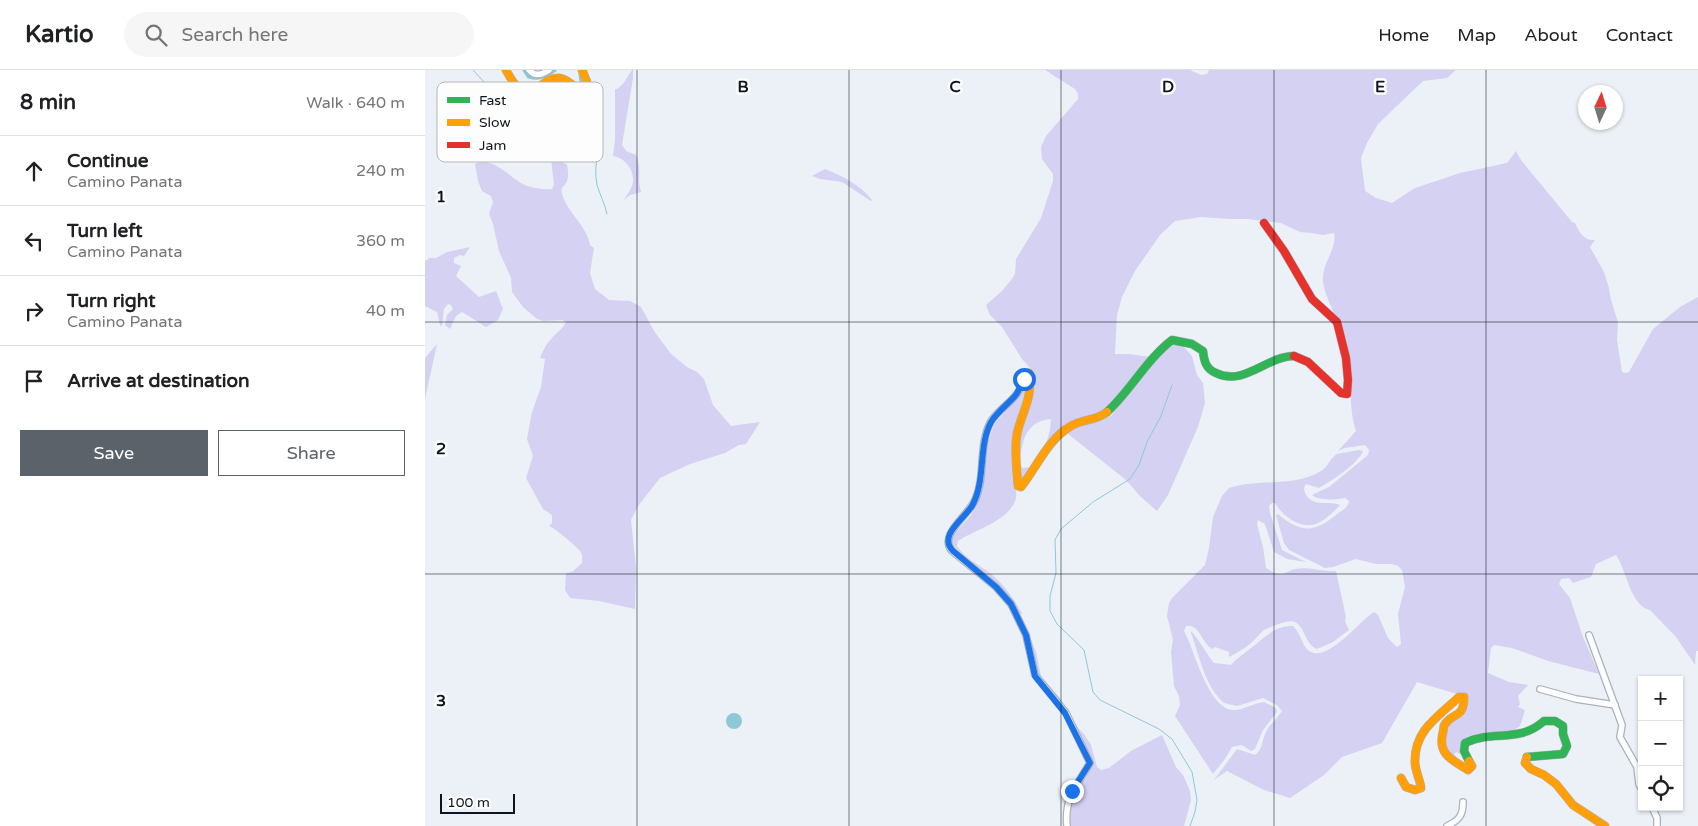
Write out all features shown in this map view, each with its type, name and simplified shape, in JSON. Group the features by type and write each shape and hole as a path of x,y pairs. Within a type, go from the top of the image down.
{"street":[{"path":"506,70 512,82"},
{"path":"529,70 537,75 549,70"},
{"path":"582,70 586,82"},
{"path":"547,82 553,78 564,79 568,82"},
{"path":"1029,372 1031,387 1016,436 1018,486 1021,487 1044,452 1057,437 1076,423 1095,420 1107,414 1136,380 1152,357 1173,340 1191,344 1203,351 1205,363 1210,370 1230,378 1237,377 1291,355 1298,356 1311,365 1341,393 1347,394 1344,344 1338,324 1310,296 1285,253 1271,236 1264,223"},
{"path":"1029,372 1017,394 992,420 987,431 977,496 968,512 950,533 947,540 948,547 996,587 1011,604 1026,635 1035,676 1065,713 1090,763 1071,793 1066,812 1067,826"},
{"path":"1589,635 1622,725 1620,737 1637,767 1638,776"},
{"path":"1540,689 1576,699 1615,705"},
{"path":"1401,778 1406,787 1415,790 1421,788 1421,780 1415,764 1415,750 1420,735 1429,722 1459,697 1464,698 1464,706 1459,714 1445,724 1441,738 1443,752 1468,770 1472,766 1464,750 1465,743 1474,738 1492,735 1514,736 1529,733 1537,729 1544,721 1555,721 1563,726 1563,734 1567,746 1563,754 1526,757 1525,763 1531,769 1544,775 1556,784 1573,805 1605,826"},
{"path":"1447,826 1458,820 1463,814 1463,802"},
{"path":"1654,811 1657,818 1657,826"}],"shaded area":[{"path":"632,70 633,78 622,145 626,151 636,155 639,164 641,192 630,195 624,200 632,187 633,177 628,165 621,159 613,156 615,140 615,89 623,84"},
{"path":"1045,70 1190,70 1201,75 1207,74 1209,70 1456,70 1447,78 1423,81 1378,124 1361,158 1365,191 1376,198 1392,203 1415,188 1460,173 1507,163 1516,151 1521,160 1572,222 1575,223 1582,235 1587,239 1595,240 1590,247 1604,272 1609,288 1618,322 1617,340 1622,372 1625,373 1629,372 1653,329 1680,307 1698,297 1698,651 1696,651 1695,665 1676,637 1650,610 1638,602 1616,555 1596,564 1591,577 1573,583 1569,578 1561,579 1559,584 1570,598 1583,637 1599,674 1548,661 1512,648 1494,645 1491,648 1488,673 1509,682 1528,685 1518,696 1520,704 1518,707 1525,710 1520,726 1510,733 1469,737 1462,751 1459,754 1457,752 1454,754 1465,767 1444,750 1443,742 1447,726 1465,707 1457,694 1417,682 1382,743 1342,757 1324,775 1290,798 1264,790 1227,771 1214,780 1237,749 1255,755 1257,753 1266,731 1282,711 1277,705 1263,698 1237,706 1224,703 1217,696 1207,679 1191,631 1214,663 1231,665 1268,634 1286,626 1293,626 1307,649 1314,653 1323,652 1342,640 1374,612 1378,615 1388,638 1397,647 1401,644 1398,614 1405,587 1402,570 1392,564 1376,564 1356,559 1325,568 1289,550 1284,543 1276,515 1278,514 1293,525 1307,528 1314,528 1328,521 1346,507 1349,501 1345,498 1333,500 1312,495 1329,487 1368,455 1369,450 1365,445 1338,451 1356,431 1352,414 1346,361 1335,316 1323,281 1324,268 1334,244 1334,233 1323,235 1300,232 1281,223 1247,219 1201,217 1175,221 1160,235 1135,271 1122,297 1117,315 1115,354 1150,357 1103,413 1071,423 1045,447 1051,419 1035,424 1026,434 1023,441 1020,465 1023,468 1030,467 1043,450 1023,483 1021,481 1017,437 1033,376 1031,369 1022,359 1002,327 990,315 986,305 1012,279 1015,274 1016,259 1041,218 1053,181 1053,174 1042,159 1041,147 1046,136 1078,99 1075,89"},
{"path":"487,162 493,164 524,185 552,189 554,185 551,162 563,162 567,165 568,179 563,187 562,194 568,207 585,232 590,245 594,248 590,273 595,289 609,300 630,301 641,307 654,331 671,354 704,379 713,405 731,426 760,422 746,444 690,464 660,478 638,506 631,520 636,568 635,609 599,601 570,598 565,590 566,573 572,572 582,563 582,554 570,541 549,526 552,523 552,515 543,509 526,478 533,456 527,439 532,412 541,387 545,359 540,358 548,343 566,322 562,320 543,321 537,319 523,307 512,292 511,278 499,251 489,214 493,202 491,196 482,191 475,164"},
{"path":"825,169 851,181 872,200 842,182 812,176"},
{"path":"470,247 464,256 460,255 454,258 454,263 461,266 456,276 479,297 496,291 503,309 498,320 486,327 462,312 456,316 450,329 445,325 447,315 453,309 451,305 448,304 444,309 442,326 440,325 437,312 425,306 425,261 447,252"},
{"path":"1173,342 1182,345 1192,356 1197,375 1203,383 1205,403 1198,427 1168,495 1157,511 1126,480 1067,433 1076,426 1111,416 1154,360"},
{"path":"437,344 425,399 425,358"},
{"path":"1027,379 1015,482 1016,498 1013,506 1000,519 958,541 957,546 1000,582 1013,598 1023,615 992,580 951,545 952,537 971,515 979,496 987,445 994,424 1018,397"},
{"path":"1363,451 1355,462 1330,481 1319,488 1305,485 1306,495 1313,501 1340,505 1323,521 1311,525 1300,524 1285,515 1275,503 1269,506 1282,550 1306,562 1287,559 1274,552 1265,524 1258,520 1257,524 1266,568 1281,574 1301,568 1336,571 1346,617 1345,621 1349,630 1333,642 1317,649 1310,644 1299,625 1292,621 1284,622 1264,630 1248,646 1229,657 1229,652 1215,647 1212,649 1194,627 1186,626 1184,631 1197,663 1209,689 1217,700 1225,707 1234,710 1264,702 1276,708 1277,712 1263,730 1255,749 1251,751 1242,745 1232,747 1213,774 1175,716 1180,705 1179,696 1174,686 1171,652 1173,640 1167,616 1169,603 1205,565 1213,517 1222,496 1229,488 1240,485 1287,481 1310,476 1321,471 1337,454"},
{"path":"1024,622 1036,652 1041,676 1060,698 1077,727 1091,745 1097,767 1101,770 1109,768 1131,751 1162,735 1176,767 1183,775 1190,791 1191,800 1184,826 1069,826 1068,812 1072,794 1086,778 1092,764 1087,750 1072,722 1040,678"},
{"path":"734,713 742,721 734,729 726,721"}],"waterway":[{"path":"473,70 484,82"},
{"path":"525,70 529,76 536,77 554,70"},
{"path":"581,75 582,82"},
{"path":"597,162 597,185 607,214"},
{"path":"1172,385 1161,416 1147,442 1139,465 1130,479 1093,502 1061,529 1055,540 1056,573 1050,596 1050,611 1057,624 1084,650 1093,692 1100,700 1159,729 1172,739 1192,772 1197,800 1190,826"}],"traffic: fast":[{"path":"1107,412 1154,357 1172,340 1192,344 1203,351 1208,367 1216,373 1226,376 1245,374 1284,357 1294,356"},
{"path":"1469,761 1464,751 1465,743 1486,737 1525,732 1544,721 1555,721 1563,726 1563,734 1567,746 1563,754 1527,757"}],"traffic: slow":[{"path":"506,70 514,82"},
{"path":"582,70 587,82"},
{"path":"546,82 559,78 569,82"},
{"path":"1029,373 1030,390 1016,439 1018,486 1021,487 1049,446 1063,432 1075,424 1098,417 1107,412"},
{"path":"1401,778 1406,787 1415,790 1421,788 1415,762 1419,741 1423,732 1436,717 1459,697 1464,697 1464,704 1460,712 1444,725 1442,746 1447,756 1468,770 1472,766 1469,761"},
{"path":"1527,757 1525,763 1531,769 1544,775 1556,784 1573,805 1605,826"}],"traffic: jam":[{"path":"1264,223 1284,251 1312,299 1337,322 1346,358 1347,394 1341,393 1308,362 1294,356"}],"route":[{"path":"1024,379 1017,394 992,420 987,431 977,496 973,505 950,533 947,540 948,547 996,587 1011,604 1026,635 1035,676 1065,713 1090,763 1072,791"}]}
